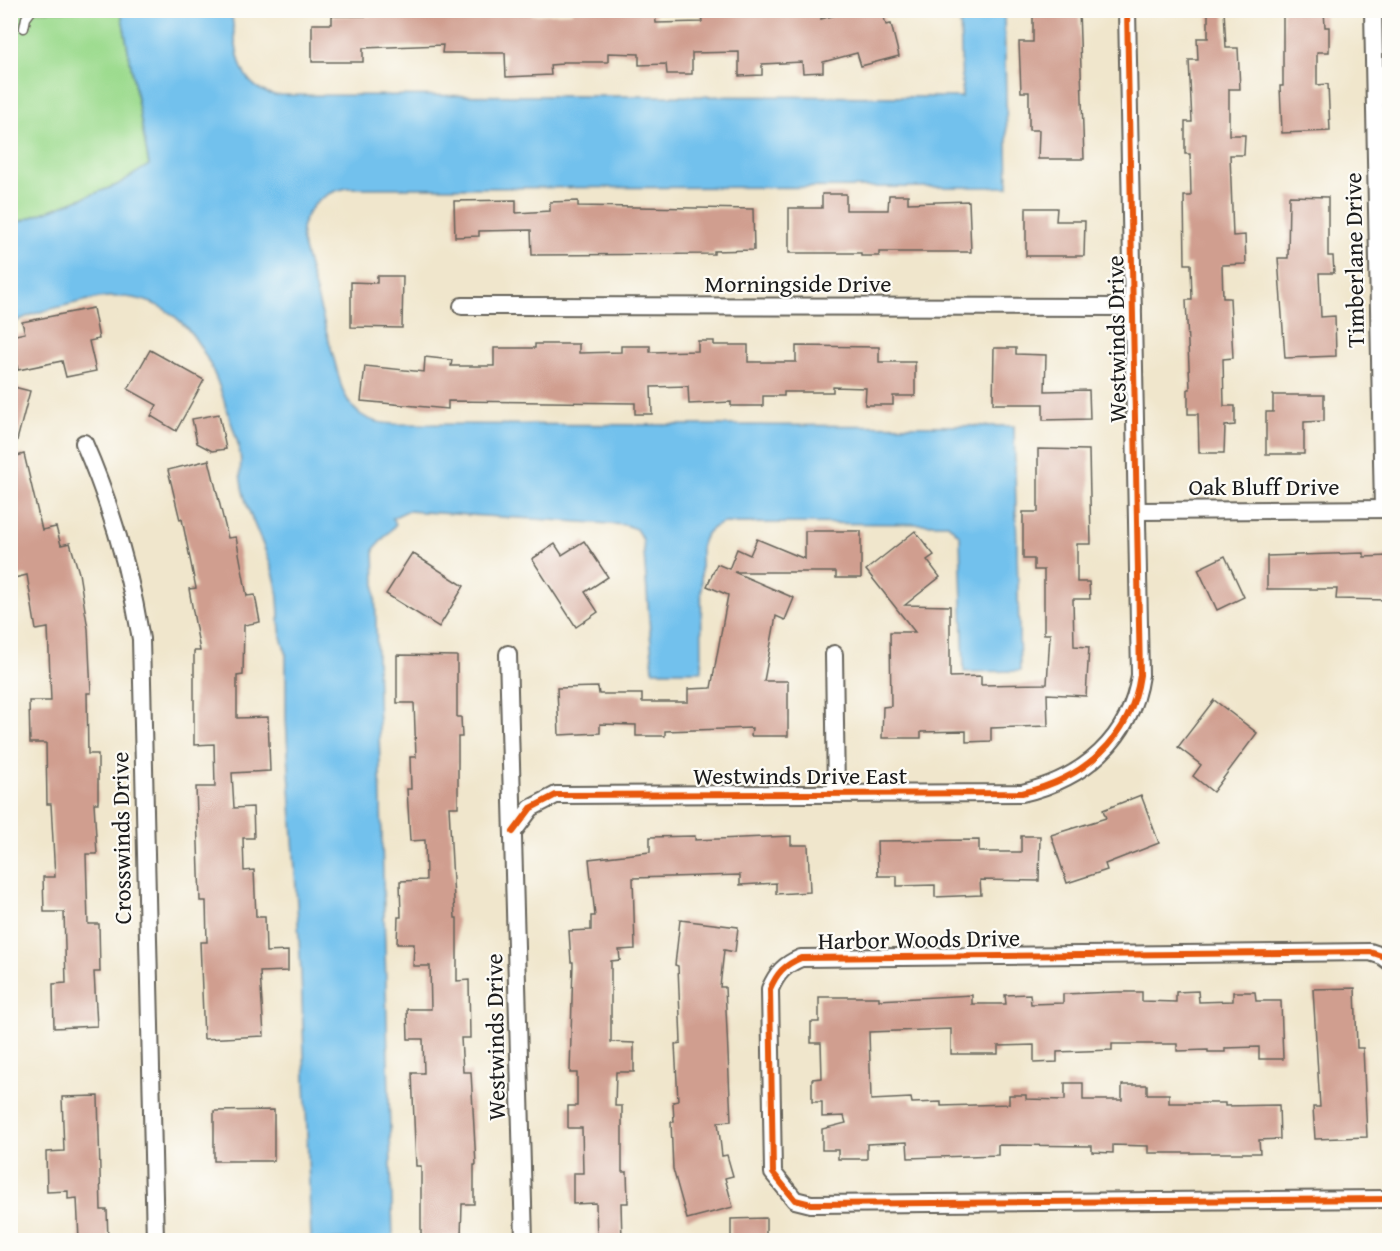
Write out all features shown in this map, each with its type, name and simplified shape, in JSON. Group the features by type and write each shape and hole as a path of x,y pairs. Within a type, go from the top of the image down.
{"street":[{"name":"Westwinds Drive","path":"1094,760 1119,733 1137,694 1140,675 1139,511 1127,10"},
{"name":"Timberlane Drive","path":"1373,10 1386,509"},
{"name":"Morningside Drive","path":"462,306 1133,307"},
{"name":"Crosswinds Drive","path":"84,443 104,490 124,554 141,639 155,1240"},
{"name":"Oak Bluff Drive","path":"1139,511 1386,509"},
{"name":"Westwinds Drive","path":"508,654 524,1240"},
{"path":"834,654 836,792"},
{"name":"Westwinds Drive East","path":"513,832 531,808 556,795 1022,793 1057,782 1094,760"},
{"name":"Harbor Woods Drive","path":"1389,962 1382,956 1370,952 801,958 787,963 776,975 770,989 773,1173 795,1200 811,1204 1389,1199"}],"lane":[{"path":"24,28 26,18 32,10"}],"green space":[{"path":"11,11 121,11 149,166 117,185 11,225"}],"water":[{"path":"121,11 231,11 237,50 245,74 262,90 275,95 962,97 960,11 1004,11 1008,187 347,188 328,194 308,213 302,231 302,241 341,385 354,409 375,421 394,424 1014,426 1020,671 964,672 960,536 948,524 723,523 718,525 706,535 701,548 702,671 653,671 643,540 636,529 626,525 407,511 392,518 396,524 374,549 393,1240 311,1240 301,973 286,719 286,652 281,636 273,571 252,520 240,478 241,460 236,437 208,360 195,338 180,321 161,307 139,299 114,297 84,301 36,313 11,325 11,225 117,185 149,165"}],"building":[{"path":"370,10 531,10 532,15 572,13 572,10 655,10 656,23 702,22 701,11 760,10 760,14 821,12 821,19 855,10 882,10 886,25 891,24 899,56 861,66 857,53 823,62 823,72 803,73 802,62 762,64 762,75 739,76 739,52 692,53 692,74 667,74 666,64 639,65 639,54 608,53 608,62 562,62 562,64 550,65 551,75 506,77 505,53 442,53 443,45 363,48 363,62 312,62 312,24 332,24 332,16 371,16"},
{"path":"1033,10 1079,10 1084,159 1038,159 1039,130 1029,130 1029,92 1021,92 1019,42 1033,42"},
{"path":"1208,10 1224,10 1226,48 1238,48 1240,89 1229,89 1229,135 1245,135 1244,155 1230,155 1233,236 1245,235 1246,264 1222,265 1223,298 1230,298 1233,358 1223,359 1224,406 1235,406 1235,425 1225,426 1224,453 1199,453 1198,414 1188,414 1188,389 1190,389 1186,300 1192,300 1191,264 1185,264 1184,196 1191,196 1190,154 1185,154 1185,122 1192,122 1189,60 1198,60 1197,38 1208,38"},
{"path":"1283,10 1324,10 1325,27 1329,27 1329,52 1317,52 1317,85 1328,84 1330,131 1282,133 1280,86 1283,86"},
{"path":"822,194 846,194 846,210 888,210 889,195 908,195 908,203 969,201 971,252 879,252 879,256 861,256 861,253 789,253 789,208 822,208"},
{"path":"1289,196 1328,197 1328,256 1333,256 1334,273 1319,273 1321,317 1335,316 1336,356 1285,358 1278,258 1288,258"},
{"path":"516,200 516,213 550,211 550,202 578,201 578,206 753,209 754,250 714,251 714,254 532,255 531,230 479,231 479,236 455,237 454,201"},
{"path":"1026,208 1057,208 1056,221 1085,221 1084,256 1026,256"},
{"path":"377,276 403,276 402,328 351,327 351,282 377,283"},
{"path":"93,308 99,339 89,341 96,371 66,377 62,361 18,370 11,336 25,333 22,322"},
{"path":"698,341 714,341 714,345 748,345 748,362 796,362 796,346 879,347 879,362 915,362 915,396 893,396 893,405 865,405 866,388 833,387 833,392 784,392 784,396 763,396 763,406 731,406 731,402 689,404 688,386 651,387 652,414 635,414 635,403 448,401 448,409 361,401 365,366 424,372 425,357 452,360 451,366 494,366 494,348 535,348 535,344 579,344 579,353 621,352 621,346 650,346 650,352 698,351"},
{"path":"994,348 1016,348 1016,354 1046,355 1045,391 1089,390 1090,419 1043,420 1043,404 993,404"},
{"path":"150,350 204,380 176,431 151,416 157,405 128,389"},
{"path":"10,386 30,391 16,444 10,443"},
{"path":"1273,395 1324,395 1324,421 1304,422 1304,454 1266,454 1266,412 1273,412"},
{"path":"219,414 226,449 212,451 197,443 192,419"},
{"path":"1038,449 1089,450 1091,544 1077,544 1077,582 1089,582 1090,599 1073,599 1074,646 1089,647 1086,696 1047,694 1048,726 991,728 991,741 966,742 966,731 921,732 921,738 882,738 883,707 891,706 890,632 915,632 866,570 915,531 934,555 927,560 940,577 905,605 950,606 950,677 981,676 981,685 1047,684 1050,634 1044,634 1044,570 1034,570 1034,559 1023,559 1023,512 1038,512"},
{"path":"24,454 42,530 56,527 61,545 70,543 79,573 88,629 91,693 87,693 88,754 98,754 98,803 94,803 97,854 86,854 88,924 99,924 100,972 94,972 97,1026 54,1028 53,984 66,983 64,912 44,912 43,877 55,877 51,804 47,804 46,743 30,743 29,701 51,701 48,628 36,630 27,575 10,579 10,458"},
{"path":"209,460 228,538 236,537 247,596 255,595 260,622 244,625 243,675 237,676 237,718 268,717 270,771 232,773 234,808 253,807 254,838 243,838 244,871 254,870 256,917 265,917 266,952 288,951 288,971 260,972 264,1036 204,1039 200,942 207,942 206,901 200,901 196,787 215,787 214,744 194,745 194,651 200,651 189,589 196,588 182,519 180,520 168,470"},
{"path":"805,531 861,531 861,578 836,578 836,572 734,572 794,598 785,620 776,616 764,681 788,681 788,736 751,736 752,728 665,731 665,736 636,736 636,725 600,724 600,733 559,735 557,688 598,687 599,694 642,694 642,702 688,702 688,689 711,688 728,595 707,586 717,564 729,569 737,549 750,555 757,539 805,559"},
{"path":"584,541 608,577 585,592 598,612 576,627 532,559 555,544 562,555"},
{"path":"412,553 464,586 439,627 386,594"},
{"path":"1364,553 1364,557 1389,556 1389,600 1336,599 1337,589 1267,589 1267,556"},
{"path":"1225,556 1244,597 1217,610 1198,569"},
{"path":"397,655 457,656 457,717 461,717 462,737 458,737 458,807 449,807 455,918 457,918 457,981 469,980 470,1038 461,1038 463,1072 471,1072 476,1165 474,1165 474,1204 462,1204 461,1237 421,1237 421,1166 416,1166 412,1073 424,1073 423,1039 408,1039 407,1009 431,1009 430,966 413,966 414,944 397,944 398,917 401,917 400,881 426,880 425,840 410,841 407,789 411,789 410,757 416,757 414,703 397,703"},
{"path":"1214,700 1257,733 1213,792 1193,776 1201,765 1178,747"},
{"path":"1141,795 1159,843 1105,864 1107,870 1067,883 1051,835 1106,818 1103,810"},
{"path":"695,836 695,840 791,836 791,845 808,845 810,892 776,894 776,883 740,885 740,875 633,878 635,949 619,950 620,960 611,961 611,1042 634,1043 634,1072 616,1072 615,1106 622,1106 622,1172 627,1172 628,1203 621,1203 622,1240 597,1240 596,1203 573,1204 573,1173 583,1173 582,1128 568,1128 568,1106 577,1106 577,1073 570,1073 573,962 571,962 569,931 591,930 591,916 595,916 589,859 650,852 650,837"},
{"path":"1021,836 1040,836 1039,881 980,880 981,895 935,897 935,885 897,886 897,876 878,876 877,841 979,840 979,852 1021,852"},
{"path":"680,920 738,927 735,952 724,950 720,987 725,987 731,1121 718,1122 722,1156 727,1155 733,1176 725,1178 733,1207 687,1219 673,1169 671,1122 674,1122 673,1102 678,1101 675,1044 681,1043 678,966 675,965"},
{"path":"1355,988 1357,1048 1363,1048 1367,1137 1315,1139 1313,1107 1320,1107 1313,989"},
{"path":"1198,991 1199,1002 1233,1001 1233,992 1255,992 1256,1001 1281,1001 1283,1059 1259,1059 1259,1047 1225,1048 1225,1052 1208,1052 1208,1050 1177,1051 1177,1044 1112,1044 1112,1050 1057,1052 1057,1062 1034,1063 1034,1045 998,1046 998,1054 951,1054 951,1029 869,1032 871,1100 911,1098 912,1103 941,1102 941,1106 1009,1104 1009,1095 1026,1095 1026,1099 1065,1100 1065,1083 1083,1083 1083,1100 1122,1100 1122,1085 1147,1085 1147,1094 1169,1094 1169,1103 1225,1103 1225,1106 1279,1105 1280,1139 1259,1140 1260,1153 1148,1153 1148,1146 1113,1145 1113,1153 1092,1152 1092,1146 998,1145 998,1155 908,1158 907,1142 867,1144 867,1159 838,1159 838,1150 822,1150 822,1129 846,1123 844,1116 822,1117 822,1102 812,1102 812,1079 822,1078 821,1043 811,1043 811,1022 819,1022 819,997 879,997 879,1000 972,995 972,1004 1006,1004 1005,995 1030,994 1031,1004 1063,1003 1063,994 1142,992 1142,1001 1176,1002 1176,992"},
{"path":"98,1096 101,1210 107,1210 108,1240 79,1240 77,1198 68,1199 68,1191 47,1192 46,1152 64,1151 62,1097"},
{"path":"274,1110 274,1161 214,1161 214,1111"},
{"path":"766,1218 766,1240 731,1240 731,1219"}],"cycle path":[{"path":"513,832 531,808 556,795 1022,793 1065,778 1100,753 1115,737 1135,698 1140,675 1127,10"},
{"path":"1390,962 1370,952 801,958 782,970 770,989 773,1173 795,1200 811,1204 1390,1199"}]}
